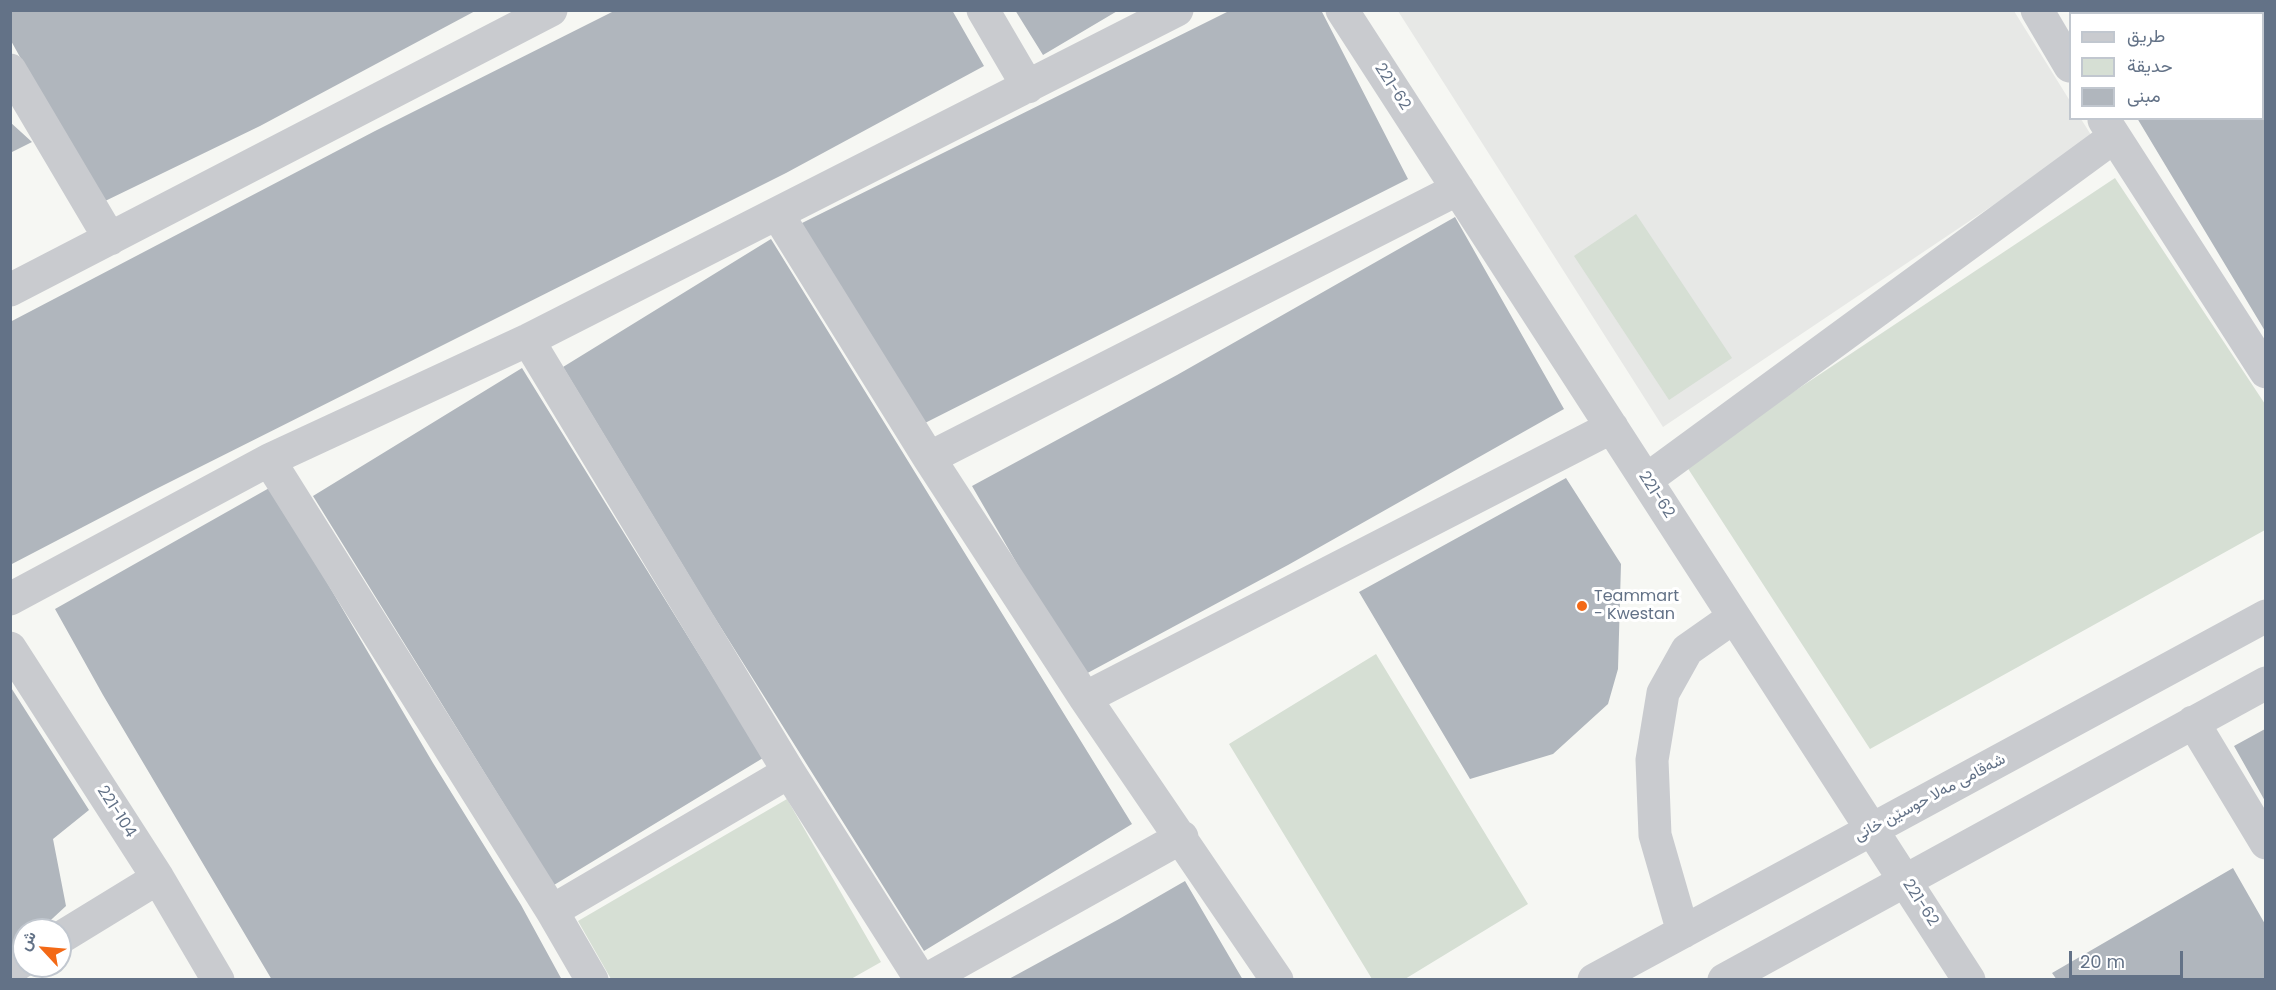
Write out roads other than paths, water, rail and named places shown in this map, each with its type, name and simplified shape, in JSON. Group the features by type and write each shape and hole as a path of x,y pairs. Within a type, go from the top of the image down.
{"street":[{"path":"10,290 551,10"},
{"path":"983,10 1028,87"},
{"path":"10,599 269,460 528,340 778,215 1177,10"},
{"name":"221-62","path":"1342,10 1969,980"},
{"path":"2037,10 2069,64"},
{"path":"10,70 110,239"},
{"path":"1646,480 2108,128 2265,372"},
{"path":"928,458 1458,189"},
{"path":"778,215 928,458 1085,698 1182,837 1277,980"},
{"path":"528,340 789,772 921,980"},
{"path":"1085,698 1612,427"},
{"path":"269,460 552,911 592,980"},
{"path":"1683,932 1655,835 1654,749 1663,693 1687,650 1734,616"},
{"name":"شەقامی مەلا حوسێن خانی","path":"1594,980 2265,616"},
{"name":"221-104","path":"10,648 158,878 218,980"},
{"path":"1725,980 2265,683"},
{"path":"2193,722 2265,843"},
{"path":"552,911 789,772"},
{"path":"926,980 1182,837"},
{"path":"72,931 158,878"}],"place":[{"name":"Teammart - Kwestan","path":"1582,606"}]}
